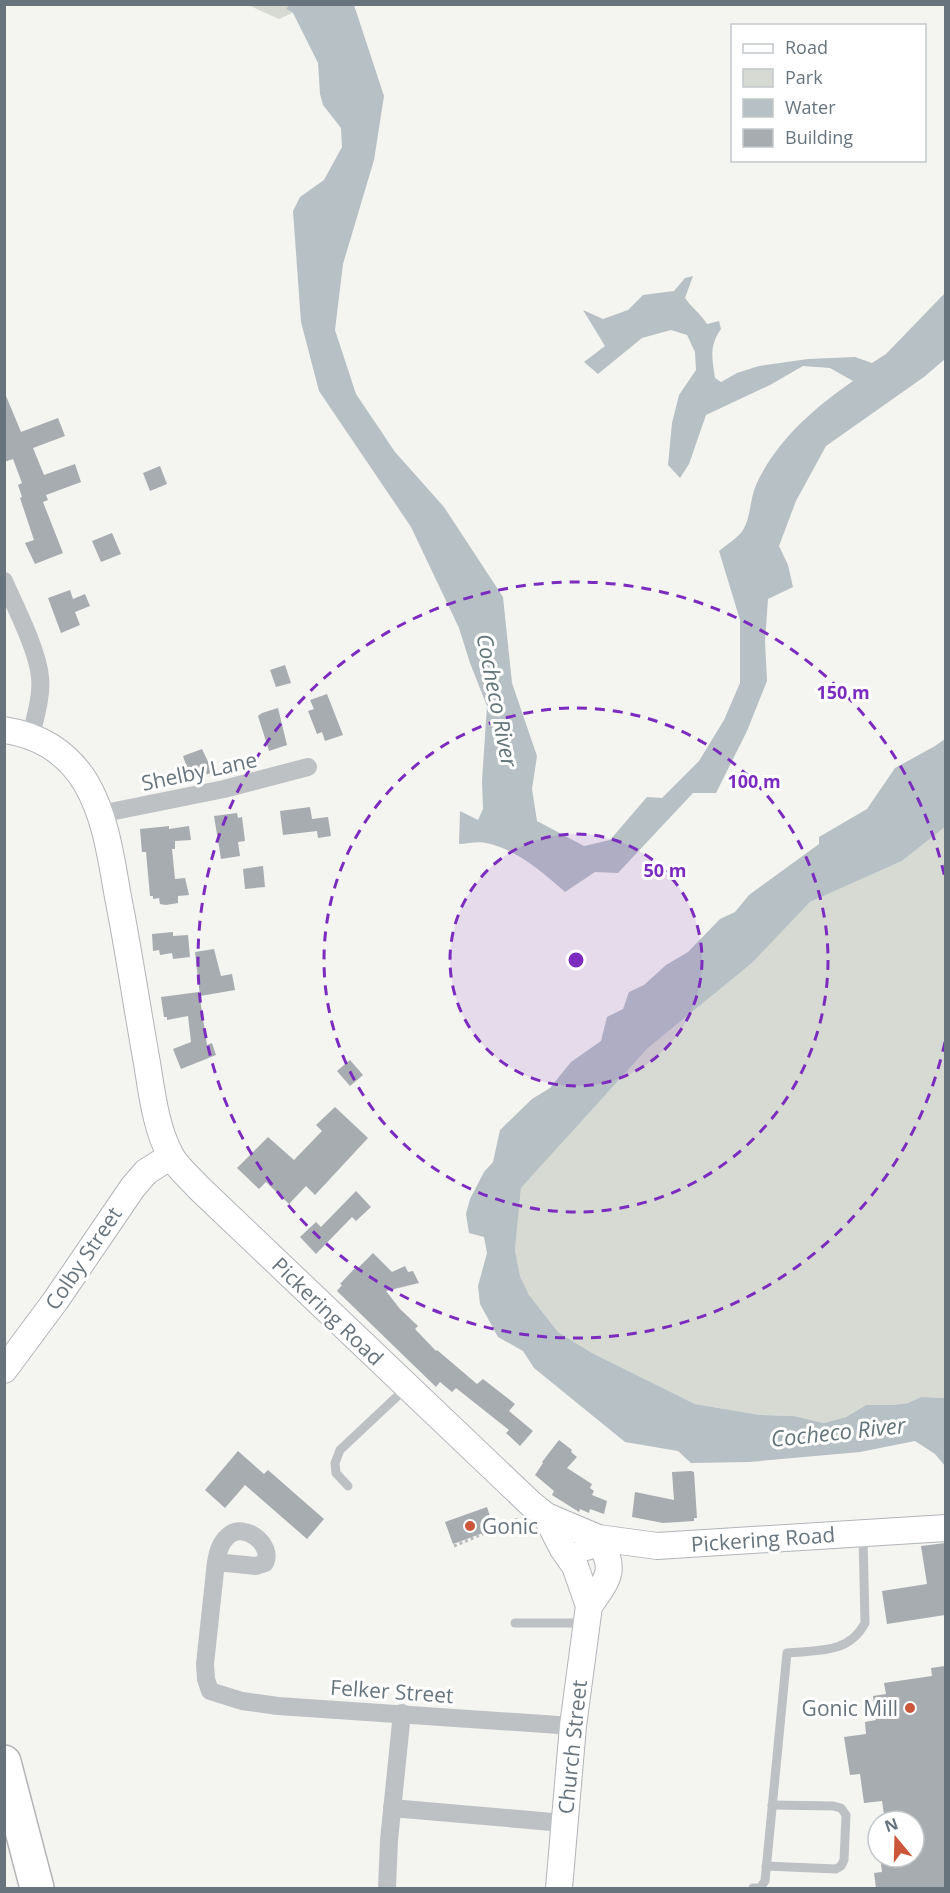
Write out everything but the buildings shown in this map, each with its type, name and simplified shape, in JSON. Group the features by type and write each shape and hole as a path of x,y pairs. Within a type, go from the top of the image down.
{"highway":[{"path":"4,1762 37,1888"}],"main road":[{"name":"Pickering Road","path":"4,730 31,736 47,743 62,754 87,784 100,814 114,872 156,1114 171,1156 206,1194 546,1516 597,1538 657,1546 945,1528"},
{"name":"Colby Street","path":"4,1370 56,1300 133,1186 146,1172 171,1156"},
{"name":"Church Street","path":"546,1516 562,1549 574,1566 588,1615"},
{"path":"574,1566 579,1555 597,1538 609,1559 606,1581"},
{"name":"Church Street","path":"559,1888 573,1726 588,1615 606,1581 628,1562 657,1546"}],"street":[{"path":"4,581 36,658 40,677 39,701 31,736"},
{"name":"Shelby Lane","path":"100,814 243,785 308,767"},
{"name":"Felker Street","path":"216,1562 206,1664 206,1679 210,1691 242,1701 278,1706 573,1726"},
{"path":"387,1888 392,1808 402,1713"},
{"path":"392,1808 564,1823"}],"lane":[{"path":"348,1486 336,1473 335,1463 340,1450 408,1387"},
{"path":"753,1888 759,1888 765,1881 787,1653 841,1646 859,1635 866,1623 863,1533"},
{"path":"514,1623 588,1615"},
{"path":"766,1866 836,1869 844,1860 846,1815 841,1808 772,1805"}],"path":[{"path":"454,1546 520,1519"}],"green space":[{"path":"248,5 289,5 286,9 292,13 279,19"},
{"path":"945,827 945,1398 921,1397 908,1403 866,1405 846,1417 824,1423 794,1416 760,1415 695,1404 592,1353 558,1332 529,1295 520,1276 515,1250 521,1188 648,1048 752,963 810,902 902,861"}],"water":[{"name":"Cocheco River","path":"289,5 354,5 384,96 374,160 343,264 335,330 356,394 395,452 444,507 503,597 512,683 537,756 532,789 537,821 584,846 610,840 647,797 662,798 699,761 724,720 740,683 740,620 719,551 743,530 756,485 764,469 785,440 811,414 853,381 830,368 803,366 770,385 706,415 689,464 680,478 668,465 672,423 679,395 696,370 695,352 687,335 671,330 642,338 598,374 584,362 605,346 583,310 603,319 628,310 643,295 674,291 685,278 693,276 685,298 707,324 719,321 721,329 713,347 712,358 715,378 721,382 737,373 759,366 808,359 855,357 872,363 886,354 945,293 945,359 924,377 826,446 796,501 779,546 788,565 793,587 768,599 765,642 767,681 747,731 716,793 693,793 618,873 595,872 565,892 538,869 498,846 483,842 459,844 460,811 478,820 483,809 482,781 487,706 459,628 411,527 319,391 301,322 293,211 300,197 324,180 342,147 341,128 323,105 318,63 293,13 286,9"},
{"name":"Cocheco River","path":"945,739 945,827 902,861 810,902 752,963 648,1048 521,1188 515,1250 520,1276 529,1295 558,1332 592,1353 695,1404 760,1415 794,1416 824,1423 846,1417 866,1405 908,1403 921,1397 945,1398 945,1466 935,1454 915,1441 860,1452 749,1462 691,1463 678,1451 625,1442 534,1368 523,1351 498,1337 480,1304 478,1286 487,1253 484,1237 469,1233 466,1214 470,1199 484,1172 493,1162 500,1130 532,1099 550,1088 571,1062 601,1041 607,1017 623,1009 629,992 644,985 666,965 688,952 720,919 735,912 749,895 819,844 819,837 867,809 895,768"}],"place":[{"name":"Gonic","path":"470,1526"},
{"name":"Gonic Mill","path":"910,1708"}]}
